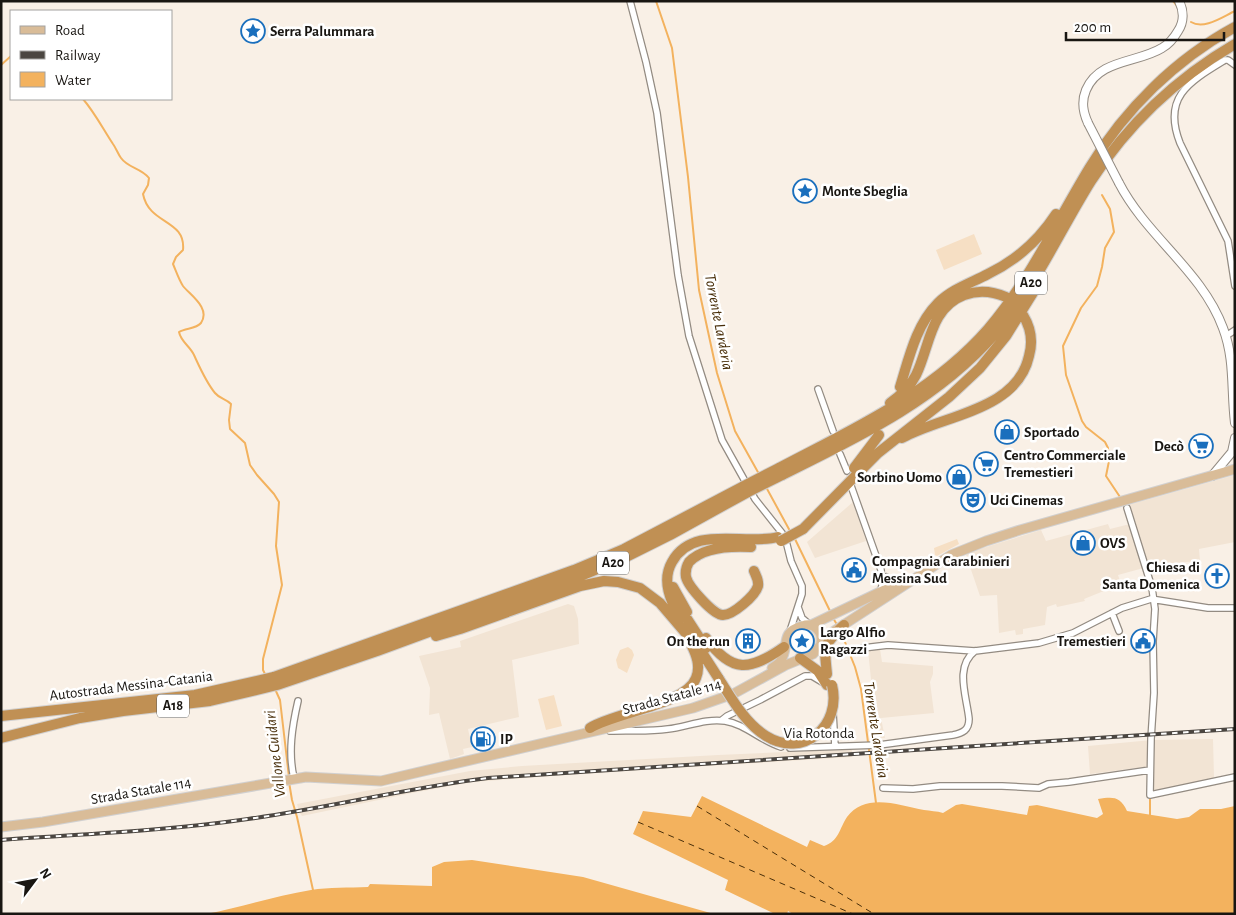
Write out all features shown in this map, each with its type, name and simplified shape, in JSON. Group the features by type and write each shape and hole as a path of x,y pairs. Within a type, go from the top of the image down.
{"highway":[{"name":"A20","path":"469,613 576,578 622,559 670,535 746,489 910,397 949,368 987,329 1014,296 1090,167 1119,125 1148,92 1182,61 1235,27"},
{"name":"A20","path":"782,469 896,415 944,383 971,359 1020,301 1091,181 1117,145 1146,112 1182,80 1235,44"},
{"path":"900,386 918,335 934,308 951,293 1005,264 1034,243 1057,212 1076,180 1090,167"},
{"path":"844,625 829,640 824,654 834,702 832,714 828,722 810,738 792,743 773,740 761,733 741,711 678,603 672,578 680,560 687,553 701,547 714,545 763,546 780,539 802,526 884,448 959,388 998,346 1026,305 1068,231 1077,205"},
{"path":"782,469 800,451 878,411 898,397 915,376 935,323 950,303 965,295 980,292 990,292 1006,297"},
{"path":"884,448 916,432 975,410 1008,390 1020,377 1029,358 1031,335 1023,315"},
{"path":"802,526 860,462 879,435"},
{"path":"591,730 598,723 630,719 667,705 692,686 697,677 697,658 671,602 668,591 668,569 678,553 689,545 717,538 780,539"},
{"path":"743,546 706,552 696,556 689,562 686,570 687,579 710,608 722,615 728,614 748,600 758,585 754,571"},
{"path":"377,651 460,629 580,586 604,581 626,583 648,593 666,610 721,678"},
{"path":"673,587 683,607 709,642 721,656 729,661 737,664 752,664 766,659 784,648"},
{"name":"A18","path":"264,684 377,651 469,613"},
{"name":"A18","path":"275,681 469,613"},
{"path":"820,646 820,659 827,674"},
{"path":"800,658 818,671 829,685"},
{"name":"Autostrada Messina-Catania","path":"3,717 195,695 264,684"},
{"name":"Autostrada Messina-Catania","path":"1,736 80,718 196,703 264,684"},
{"path":"1,742 40,728"}],"main road":[{"path":"924,572 904,581 892,591 827,636 813,654 800,658 792,656 784,648 788,635 798,628 821,622 878,594 892,591 924,572 951,555 986,541 1235,469"},
{"path":"810,625 816,627 821,633 820,646"},
{"name":"Strada Statale 114","path":"667,705 738,687 778,663 784,648"},
{"name":"Strada Statale 114","path":"630,719 693,708 725,697 800,658"},
{"name":"Strada Statale 114","path":"1,828 290,779 315,776 361,781 381,781 591,730"}],"street":[{"path":"630,1 657,113 678,275 692,352 722,440 755,499 780,529 803,589 788,635"},
{"path":"1180,1 1183,14 1181,26 1169,43 1158,50 1102,71 1090,82 1084,93 1083,111 1088,124 1137,214 1192,274 1203,289 1218,317 1226,336 1234,381 1232,397 1235,423"},
{"path":"1235,64 1225,60 1190,85 1177,100 1174,115 1180,143 1228,241 1235,286"},
{"path":"1226,336 1235,330"},
{"path":"818,388 833,431"},
{"path":"1212,476 1233,456 1235,438"},
{"path":"840,454 847,471"},
{"path":"850,483 883,574 892,591"},
{"path":"1127,508 1152,588 1156,614 1153,641 1154,693 1150,795 1235,777"},
{"path":"883,574 892,580 904,581"},
{"path":"878,594 882,586 883,574"},
{"path":"863,648 888,644 975,651 1049,641 1079,631 1128,606 1154,599 1208,608 1235,608"},
{"path":"798,607 802,618 810,625"},
{"path":"1112,613 1119,631"},
{"name":"Via Rotonda","path":"591,730 630,719 659,730 722,720 734,723 769,743 782,747 880,744 953,735 966,730 969,725 963,670 969,657 975,651"},
{"path":"722,720 802,677 812,676 822,682 830,696 838,746"},
{"path":"290,779 293,724 298,701"},
{"path":"630,719 642,727 659,730"},
{"path":"883,788 913,789 940,786 1002,786 1039,788 1048,784 1150,770"}],"shaded area":[{"path":"974,234 982,254 944,270 936,250"},
{"path":"1235,475 1235,542 1199,549 1200,561 1158,564 1118,575 1121,584 1084,599 1085,601 1057,607 1056,604 1047,607 1045,625 1023,629 1023,634 1016,635 1015,630 999,633 997,595 980,596 966,555 970,552 1041,530 1046,541 1108,524 1110,529 1130,524 1125,506"},
{"path":"853,502 866,541 815,558 807,542"},
{"path":"957,539 959,544 937,556 935,555 934,548"},
{"path":"568,604 574,606 578,619 579,644 512,660 519,717 468,729 472,747 463,749 464,754 450,759 439,713 429,715 430,688 419,656 461,647 460,641"},
{"path":"806,629 815,632 816,643 809,651 798,653 793,651 789,646 793,637 799,631"},
{"path":"628,647 634,655 627,673 618,668 616,660 620,650"},
{"path":"880,649 882,662 933,666 930,682 934,713 881,718 885,738 877,738 868,650"},
{"path":"554,695 562,726 546,730 538,699"},
{"path":"1213,739 1213,779 1153,793 1152,766 1090,774 1088,746 1152,740"},
{"path":"852,749 852,757 472,782 302,816 297,804 470,771 522,766"}],"water":[{"path":"702,796 807,847 810,840 824,846 829,844 836,838 847,817 854,809 873,802 893,803 943,813 956,805 962,804 1027,815 1029,806 1037,805 1097,818 1103,814 1098,799 1112,798 1119,800 1127,811 1177,819 1189,817 1200,809 1221,809 1235,806 1235,914 793,914 788,911 787,914 775,914 725,890 728,880 633,834 643,811 691,817"},
{"path":"472,860 583,877 714,914 206,914 284,895 318,889 368,887 370,884 432,886 432,867 444,862"}],"waterway":[{"name":"Torrente Larderia","path":"656,1 672,48 688,177 699,290 717,373 735,431 759,474"},
{"path":"1173,1 1177,6"},
{"path":"1191,22 1207,24 1235,11"},
{"name":"Vallone Guidari","path":"1,65 10,57"},
{"name":"Vallone Guidari","path":"84,100 121,158 149,178 148,185 143,194 152,211 179,233 183,250 176,257 173,264 183,286 202,307 203,312 201,323 179,332 180,335 192,352 212,389 217,395 231,404 230,429 245,443 250,465 279,502 276,546 282,585 263,659 265,674"},
{"path":"1102,195 1110,209 1114,232 1105,248 1097,286 1081,308 1063,346 1066,375 1082,421 1086,427 1105,442 1108,448 1109,461 1106,476 1120,497"},
{"name":"Torrente Larderia","path":"766,487 790,531"},
{"name":"Torrente Larderia","path":"794,537 830,611"},
{"name":"Torrente Larderia","path":"833,618 836,623"},
{"name":"Torrente Larderia","path":"841,632 855,667 861,689 876,803"},
{"name":"Vallone Guidari","path":"275,689 280,700 289,777"},
{"name":"Vallone Guidari","path":"289,782 313,890"},
{"path":"1150,798 1150,815"}],"ferry route":[{"path":"697,806 874,914"},
{"path":"638,822 853,914"}],"railway":[{"path":"1,840 217,823 488,778 1235,729"}],"place":[{"name":"Serra Palummara","path":"253,31"},
{"name":"Monte Sbeglia","path":"805,191"},
{"name":"Sportado","path":"1007,432"},
{"name":"Decò","path":"1201,446"},
{"name":"Centro Commerciale Tremestieri","path":"986,464"},
{"name":"Sorbino Uomo","path":"959,477"},
{"name":"Uci Cinemas","path":"973,500"},
{"name":"OVS","path":"1083,543"},
{"name":"Compagnia Carabinieri Messina Sud","path":"854,570"},
{"name":"Chiesa di Santa Domenica","path":"1217,576"},
{"name":"On the run","path":"748,641"},
{"name":"Largo Alfio Ragazzi","path":"802,641"},
{"name":"Tremestieri","path":"1143,641"},
{"name":"IP","path":"483,739"}]}
